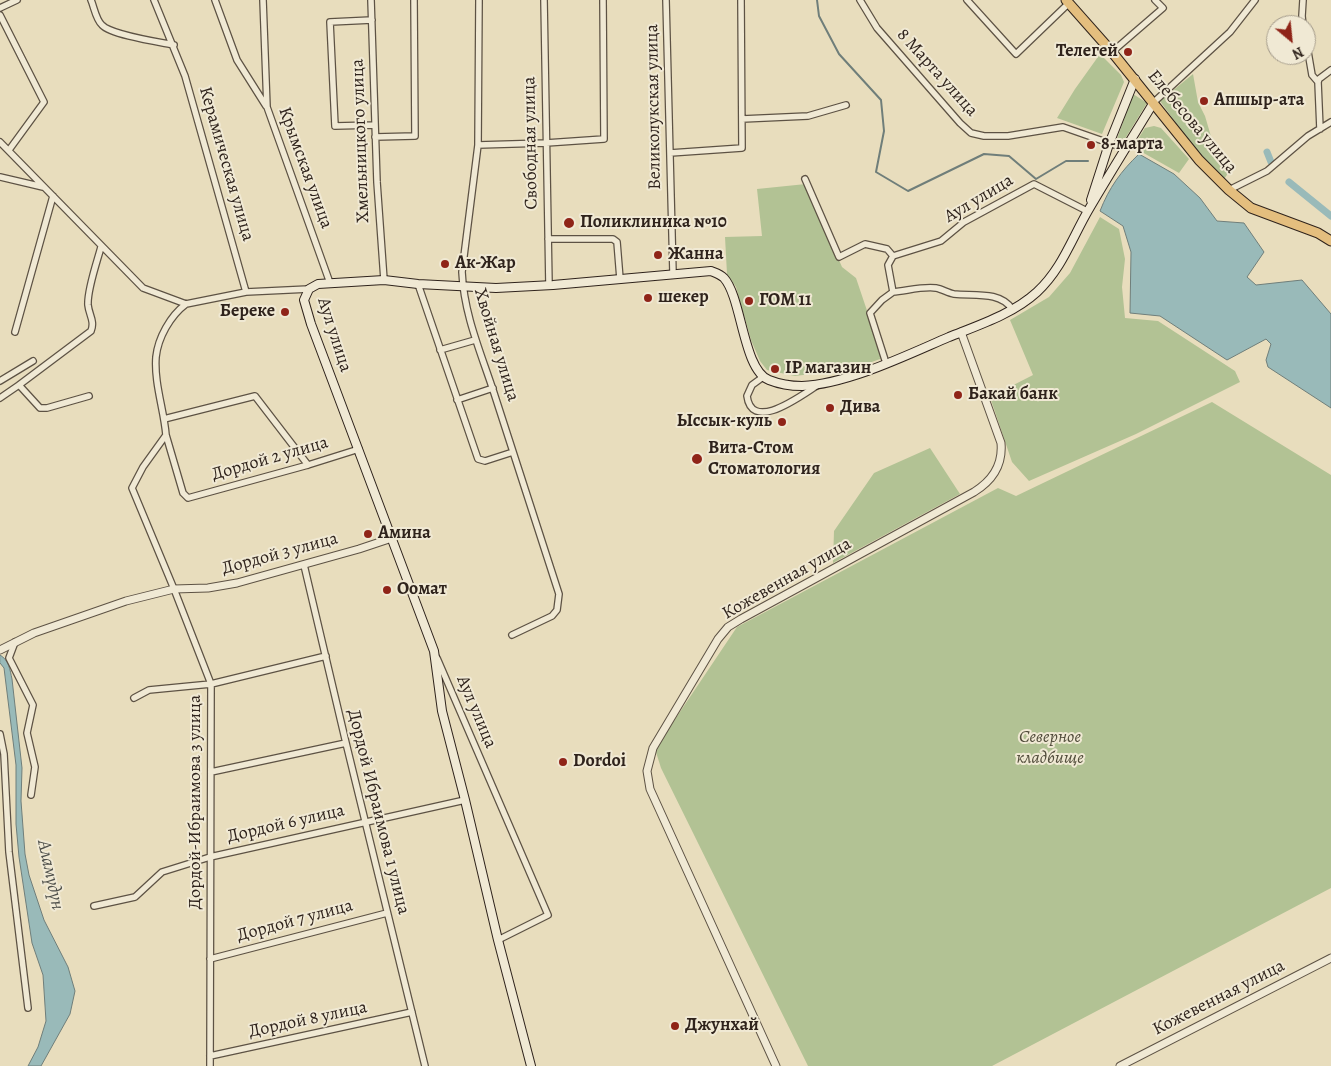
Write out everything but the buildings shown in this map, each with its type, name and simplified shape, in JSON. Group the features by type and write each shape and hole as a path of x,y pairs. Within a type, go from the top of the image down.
{"main road":[{"name":"Елебесова улица","path":"1067,2 1154,102 1199,160 1229,190 1251,208 1318,233 1331,240"},
{"path":"1087,211 1134,79"},
{"path":"763,377 794,386 820,383 886,363 1012,309 1036,293 1055,271 1065,255 1087,211 1154,102"},
{"path":"1318,233 1331,236"},
{"name":"Аул улица","path":"434,651 305,304 305,296 309,289 318,284 384,280 418,284 496,288 549,285 704,270 716,273 729,286 756,368 763,377"},
{"path":"434,651 442,711 466,800 498,940 531,1066"}],"street":[{"path":"0,8 16,0"},
{"path":"90,0 102,25 111,30 140,39 174,45"},
{"name":"Керамическая улица","path":"154,0 174,45 185,76 246,292"},
{"path":"215,0 238,60 267,108"},
{"name":"Крымская улица","path":"263,0 267,108 330,283"},
{"name":"Хмельницкого улица","path":"371,0 375,137 384,280"},
{"path":"375,137 415,136 414,0"},
{"name":"Хвойная улица","path":"479,0 478,145 462,272 462,286 475,340 559,594 557,610 552,616 512,635"},
{"name":"Свободная улица","path":"544,0 549,285"},
{"path":"478,145 604,139 603,0"},
{"name":"Великолукская улица","path":"666,0 673,274"},
{"path":"670,153 742,148 741,0"},
{"name":"8 Марта улица","path":"860,0 877,28 971,133 984,136 1008,136 1064,128 1126,149"},
{"path":"967,0 1016,54 1067,2"},
{"path":"1112,52 1163,8 1155,0"},
{"path":"1154,102 1230,32 1256,0"},
{"path":"1302,15 1303,0"},
{"path":"0,15 44,102 9,150"},
{"path":"372,20 330,22 336,126 375,125"},
{"path":"1310,65 1312,75 1318,82"},
{"path":"1320,129 1318,82 1319,78 1331,70"},
{"path":"742,119 808,116 846,105"},
{"path":"1229,190 1267,171 1308,136 1331,122"},
{"path":"0,142 143,288 152,293 186,304"},
{"path":"0,177 45,188"},
{"path":"805,178 838,257 865,244 887,249 893,256 888,265 893,292"},
{"name":"Аул улица","path":"893,256 940,241 964,222 1034,184 1087,211"},
{"path":"15,332 53,196"},
{"path":"548,239 613,239 617,242 620,278"},
{"path":"0,398 91,331 93,326 88,306 88,294 102,247"},
{"path":"418,284 478,459 484,461 513,452"},
{"path":"886,363 870,313 882,300 893,292 936,288 952,294 990,296 1008,303 1012,309"},
{"path":"166,435 156,357 165,328 175,312 186,304 246,292 309,289"},
{"name":"Кожевенная улица","path":"776,1066 650,789 646,771 649,758 659,736 728,627 772,601 974,492 985,485 994,474 1000,461 1001,443 961,332"},
{"path":"440,350 475,340"},
{"path":"0,382 33,361"},
{"path":"763,377 752,385 747,396 750,406 763,412 772,411 786,405 820,383"},
{"path":"19,384 40,408 47,408 89,396"},
{"path":"457,400 492,388"},
{"path":"164,419 255,396 308,465"},
{"name":"Дордой 2 улица","path":"166,435 183,494 188,498 359,449"},
{"name":"Дордой-Ибраимова 3 улица","path":"166,435 143,467 132,488 211,684 210,1066"},
{"name":"Дордой 3 улица","path":"0,650 102,609 174,589 208,588 237,583 392,538"},
{"name":"Дордой Ибраимова 1 улица","path":"304,565 425,1066"},
{"path":"14,643 9,658 33,705 27,733 36,767 30,795"},
{"name":"Аул улица","path":"434,651 548,915 498,940"},
{"path":"134,698 149,690 211,684 326,656"},
{"path":"0,734 4,754 9,852 28,1008"},
{"path":"211,772 346,743"},
{"name":"Дордой 6 улица","path":"94,906 135,897 162,872 210,856 466,800"},
{"name":"Дордой 7 улица","path":"210,959 387,913"},
{"name":"Кожевенная улица","path":"1120,1066 1331,958"},
{"name":"Дордой 8 улица","path":"210,1056 412,1012"}],"green space":[{"path":"1100,54 1121,75 1124,82 1102,134 1057,118"},
{"path":"1193,74 1198,102 1205,116 1215,150 1232,168 1224,179 1199,155 1160,101"},
{"path":"1133,94 1147,103 1123,142 1117,142 1117,139"},
{"path":"1154,126 1161,128 1189,159 1179,173 1133,147 1145,128"},
{"path":"806,184 842,267 856,278 883,358 849,370 795,376 767,370 760,361 751,340 736,287 727,274 725,237 762,236 757,189"},
{"path":"1100,217 1119,229 1125,259 1122,287 1125,318 1158,321 1235,371 1240,382 1136,434 1029,481 1012,462 990,397 1033,375 1010,320 1049,297 1070,273"},
{"name":"Северное кладбище","path":"1212,402 1331,475 1331,888 992,1066 808,1066 661,768 655,749 737,627 998,488 1016,496"},
{"path":"930,448 960,494 833,563 834,531 874,473"}],"water":[{"path":"1139,154 1174,174 1200,198 1217,221 1244,223 1264,252 1247,277 1256,285 1302,280 1331,314 1331,408 1268,367 1266,360 1271,344 1266,339 1227,360 1160,316 1130,313 1131,252 1123,226 1100,211 1116,180"},
{"path":"0,655 7,662 12,679 22,768 21,801 25,854 29,875 44,920 68,967 75,991 70,1014 41,1066 28,1066 38,1047 46,1021 43,975 32,943 19,857 16,824 16,765 4,668 0,663"}],"waterway":[{"path":"817,0 819,16 839,54 881,100 884,131 876,172 908,191 984,154 1009,156 1036,179 1066,161 1088,161"},
{"path":"1267,152 1271,162"},
{"path":"1289,182 1331,216"}],"place":[{"name":"Телегей","path":"1128,52"},
{"name":"Апшыр-ата","path":"1204,101"},
{"name":"8-марта","path":"1091,145"},
{"name":"Поликлиника №10","path":"569,223"},
{"name":"Жанна","path":"658,255"},
{"name":"Ак-Жар","path":"445,264"},
{"name":"шекер","path":"648,298"},
{"name":"ГОМ 11","path":"749,301"},
{"name":"Береке","path":"285,312"},
{"name":"IP магазин","path":"775,369"},
{"name":"Бакай банк","path":"958,395"},
{"name":"Дива","path":"830,408"},
{"name":"Ыссык-куль","path":"782,422"},
{"name":"Вита-Стом Стоматология","path":"697,459"},
{"name":"Амина","path":"368,534"},
{"name":"Оомат","path":"387,590"},
{"name":"Dordoi","path":"563,762"},
{"name":"Джунхай","path":"675,1026"}],"water label":[{"name":"Аламүдүн","path":"50,875"}]}
